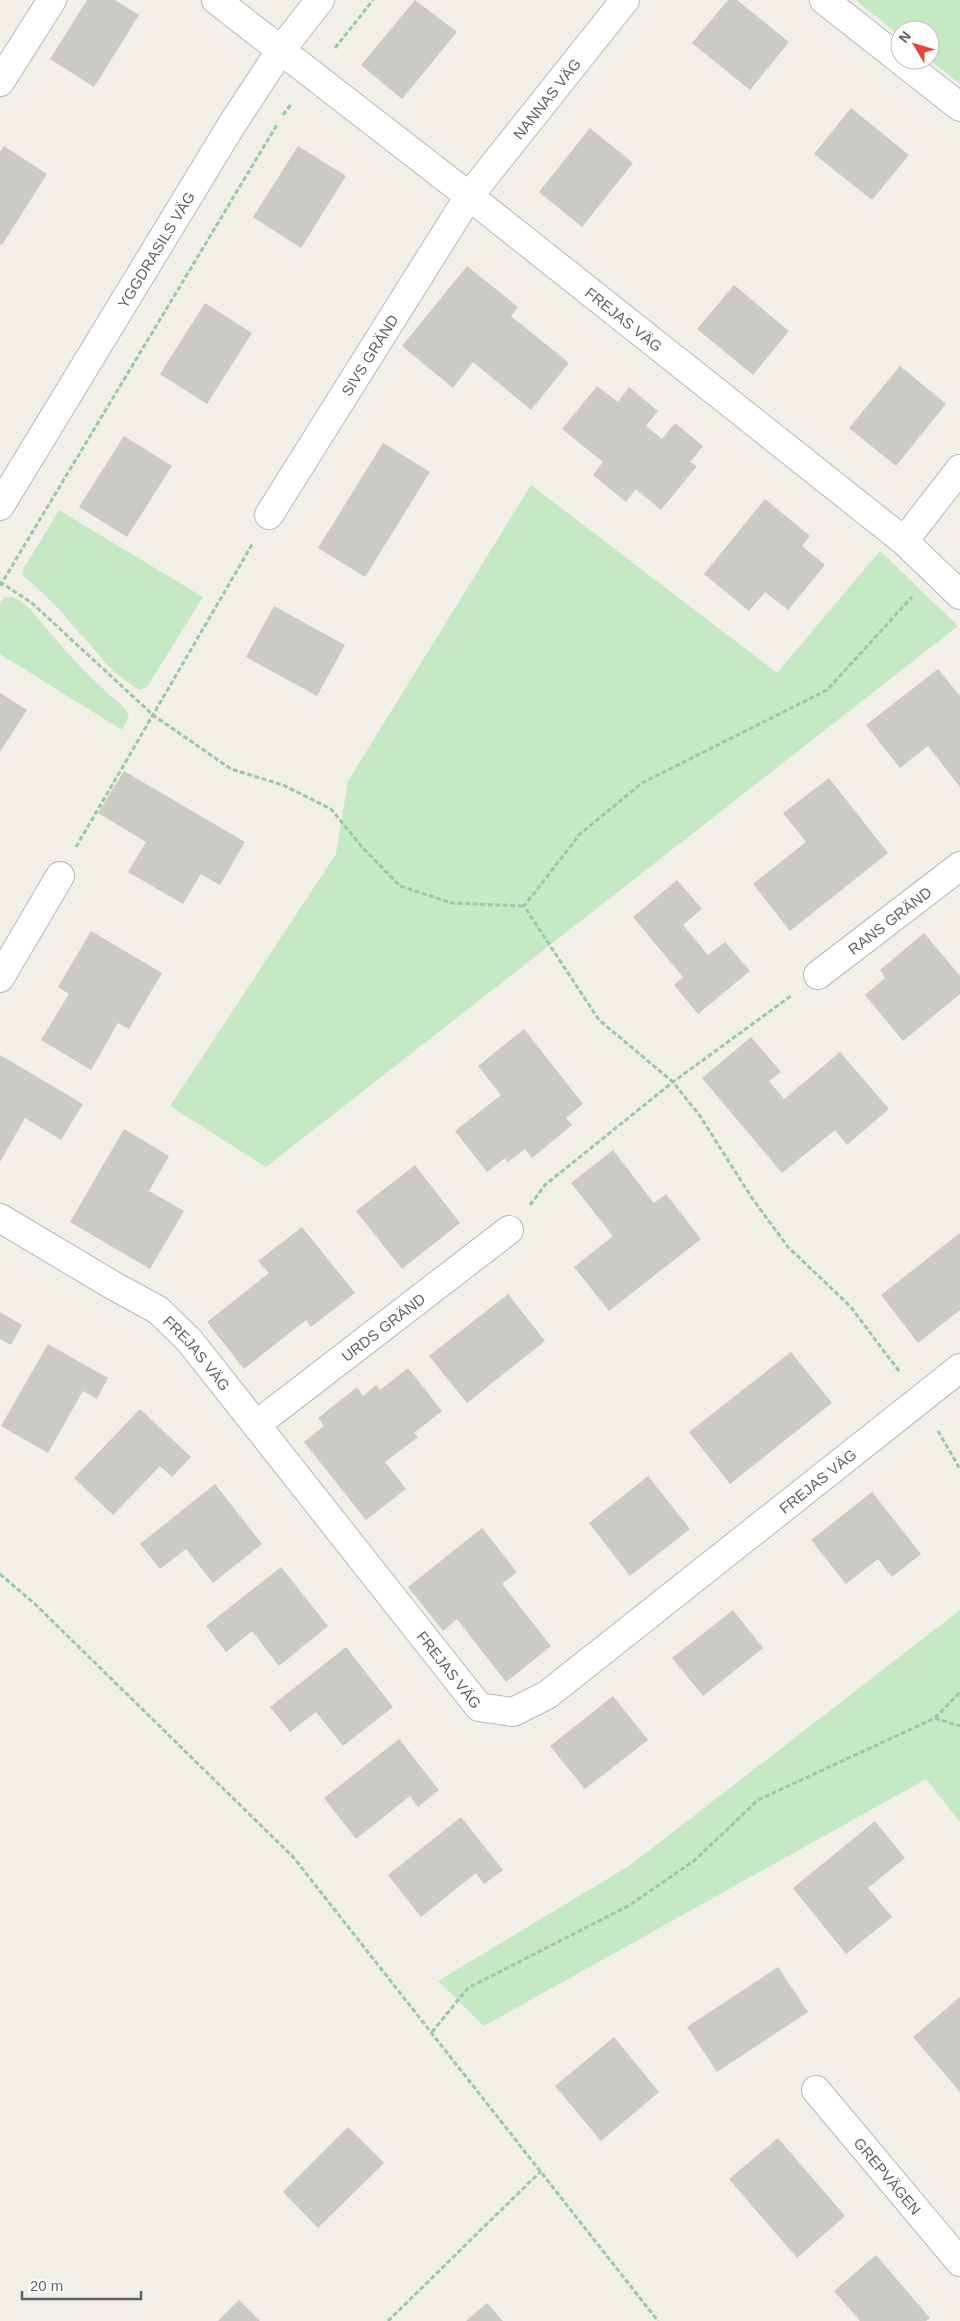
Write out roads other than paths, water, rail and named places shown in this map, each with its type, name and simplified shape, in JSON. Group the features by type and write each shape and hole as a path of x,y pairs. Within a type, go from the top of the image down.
{"street":[{"path":"0,82 52,0"},
{"name":"FREJAS VÄG","path":"216,0 469,196 904,541 960,595"},
{"name":"YGGDRASILS VÄG","path":"0,506 231,126 280,51 320,0"},
{"name":"NANNAS VÄG","path":"469,196 625,0"},
{"path":"824,0 960,107"},
{"name":"SIVS GRÄND","path":"269,515 469,196"},
{"path":"904,541 960,470"},
{"name":"RANS GRÄND","path":"818,975 960,866"},
{"path":"0,978 60,876"},
{"name":"FREJAS VÄG","path":"0,1218 158,1310 188,1340 257,1424 479,1707 513,1712 547,1695 960,1368"},
{"name":"URDS GRÄND","path":"257,1424 509,1230"},
{"name":"GREPVÄGEN","path":"816,2090 960,2262"}]}
